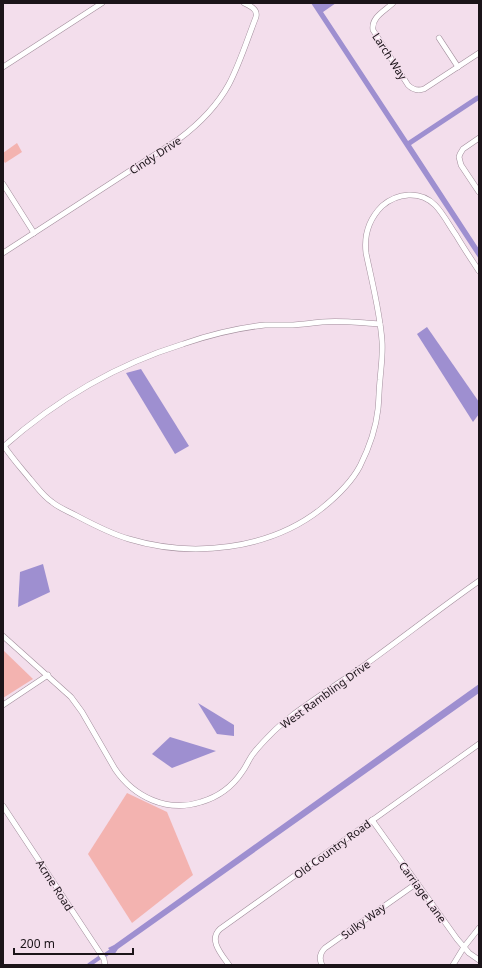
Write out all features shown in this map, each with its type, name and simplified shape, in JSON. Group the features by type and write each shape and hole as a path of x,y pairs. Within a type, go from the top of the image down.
{"street":[{"path":"3,67 102,3"},
{"name":"Cindy Drive","path":"3,253 179,139 198,124 215,106 228,85 256,18 256,12 253,8 244,3"},
{"name":"Larch Way","path":"393,3 376,17 373,24 373,30 410,87 413,89 424,89 479,53"},
{"path":"439,38 458,67"},
{"path":"479,138 463,149 459,160 479,192"},
{"path":"3,184 34,233"},
{"path":"380,324 323,322 302,325 266,325 210,336 164,350 115,370 78,391 43,414 3,447 39,491 51,502 89,523 144,543 158,546 191,549 218,548 261,539 291,528 317,512 336,496 352,478 359,468 367,451 374,430 378,409 382,343 380,324 365,243 367,232 376,213 389,201 402,196 416,195 432,202 479,271"},
{"name":"West Rambling Drive","path":"3,636 66,691 76,702 114,769 129,787 154,801 181,806 200,803 215,797 229,787 242,773 252,755 280,726 312,701 361,668 479,581"},
{"path":"3,705 48,675"},
{"name":"Old Country Road","path":"229,965 215,942 215,936 218,931 479,744"},
{"name":"Acme Road","path":"3,806 104,959 105,965"},
{"name":"Carriage Lane","path":"372,820 457,939 479,960"},
{"name":"Sulky Way","path":"322,965 320,962 320,956 325,948 416,883"},
{"path":"452,965 479,928"}],"shaded area":[{"path":"311,3 336,3 323,12 408,141 479,95 479,100 411,145 479,249 479,259"},
{"path":"17,143 22,152 5,163 3,160 3,153"},
{"path":"427,327 479,402 479,414 473,422 417,334"},
{"path":"141,369 189,446 175,454 126,373"},
{"path":"43,564 50,592 18,607 20,572"},
{"path":"3,650 33,679 3,698"},
{"path":"479,684 479,693 118,949 114,955 108,948 114,945"},
{"path":"198,703 234,725 234,736 217,734"},
{"path":"170,737 216,751 172,768 152,754"},
{"path":"127,793 167,812 193,875 132,923 88,854"}],"waterway":[{"path":"105,955 114,949"},
{"path":"89,965 99,958"}]}
